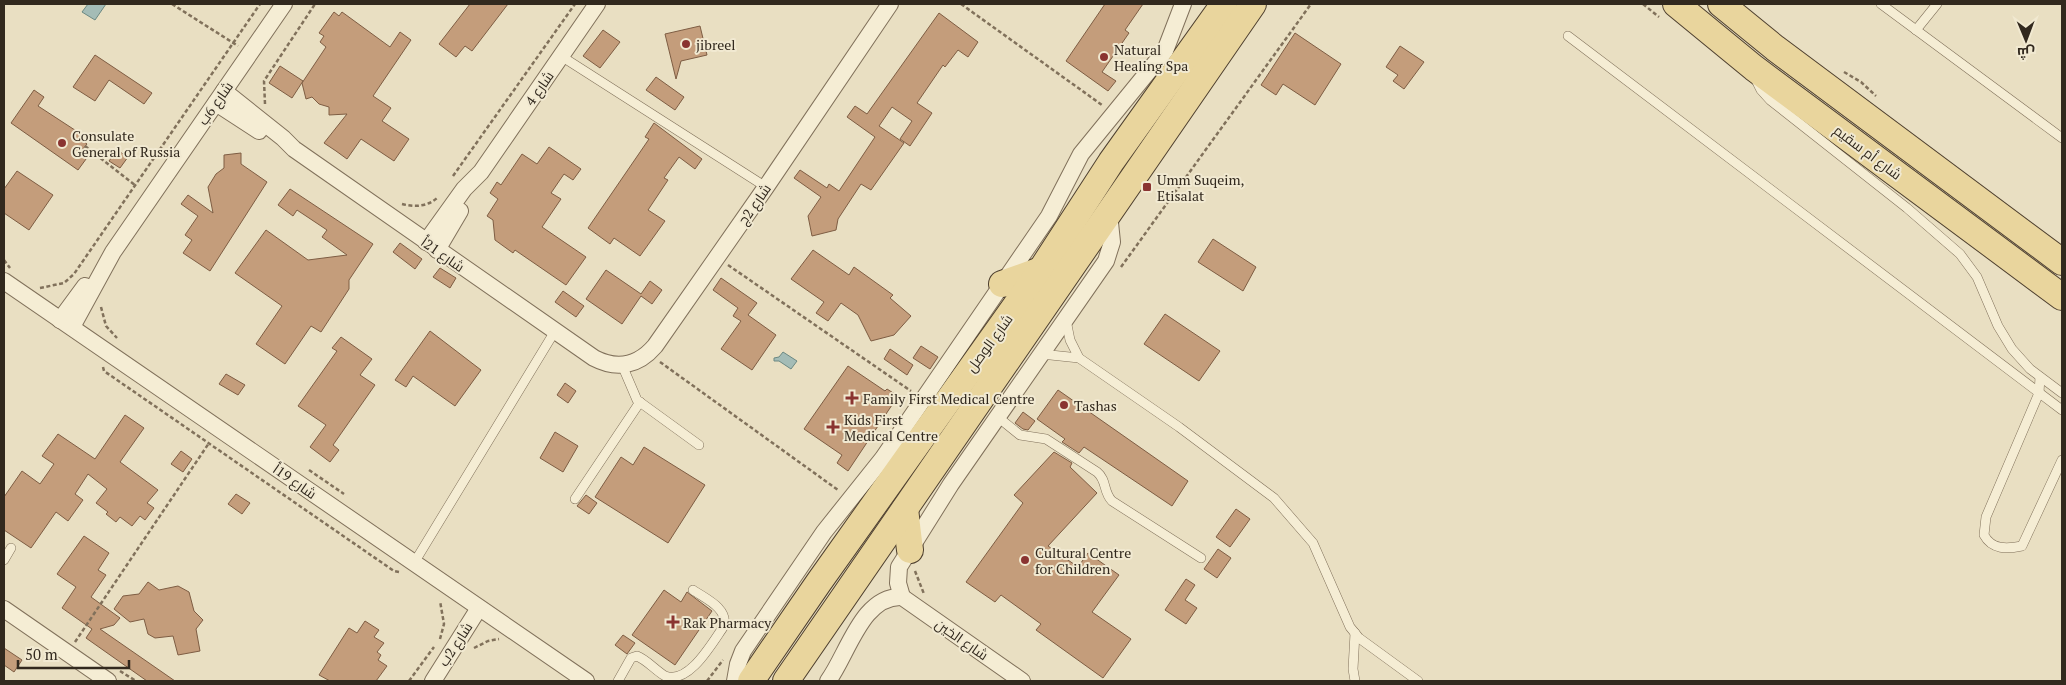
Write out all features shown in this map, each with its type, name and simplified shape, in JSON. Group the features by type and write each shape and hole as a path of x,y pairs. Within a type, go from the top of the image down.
{"main road":[{"name":"شارع الوصل","path":"751,681 819,582 1041,270 1111,162 1224,4"},
{"name":"شارع الوصل","path":"786,681 1254,4"},
{"name":"شارع أم سقيم","path":"1676,4 1754,68 2062,297"},
{"name":"شارع أم سقيم","path":"1721,4 1775,48 2062,262"},
{"path":"1002,284 1041,270"},
{"path":"904,509 911,556"}],"street":[{"name":"شارع 6ب","path":"66,324 98,268 113,252 284,4"},
{"name":"شارع 4","path":"431,246 464,190 481,172 597,4"},
{"name":"شارع 2ج","path":"622,365 641,359 649,353 766,187 890,4"},
{"path":"736,681 738,664 743,651 824,532 884,458 1052,210 1081,154 1165,50 1183,4"},
{"name":"شارع 21أ","path":"220,97 272,139 294,149 594,358 607,364 622,365"},
{"path":"828,681 864,617 874,606 887,598 902,597 897,575 899,568 911,556 951,484 999,418 1106,261 1110,252 1112,228 1109,213"},
{"name":"شارع 19أ","path":"8,277 66,324 219,428 407,568 483,611 586,681"},
{"name":"شارع الخين","path":"902,597 1022,681"},
{"path":"4,610 108,681"},
{"name":"شارع 2ب","path":"435,681 483,611"}],"lane":[{"path":"1881,4 2062,138"},
{"path":"1916,30 1938,4"},
{"path":"1568,36 2062,410"},
{"path":"562,56 766,187"},
{"path":"1754,68 1758,84 1770,100 1892,196 1960,254 1977,276 2004,338 2020,359 2062,394"},
{"path":"1066,320 1070,340 1079,358"},
{"path":"407,568 555,331"},
{"path":"1041,354 1079,358 1179,427 1274,498 1313,543 1350,627 1355,633 1418,681"},
{"path":"622,365 634,394 640,402 699,445"},
{"path":"2040,377 2039,393 1986,517 1984,535 1990,544 1998,547 2022,546 2062,460"},
{"path":"575,499 640,402"},
{"path":"999,418 1020,435 1046,439 1097,472 1103,478 1107,495 1112,501 1201,558"},
{"path":"4,560 11,548"},
{"path":"618,681 634,656 640,657 666,677 672,679 680,679 690,674 724,626 725,621 719,608 693,590"},
{"path":"1355,633 1353,669 1356,681"}],"path":[{"path":"172,4 250,54"},
{"path":"38,288 64,283 74,274 260,4"},
{"path":"266,108 264,81 313,4"},
{"path":"450,181 575,4"},
{"path":"961,4 1113,113"},
{"path":"1120,269 1311,4"},
{"path":"85,146 136,186"},
{"path":"399,204 411,206 431,203 438,197"},
{"path":"716,258 924,399"},
{"path":"4,260 10,265 8,277"},
{"path":"649,353 851,499"},
{"path":"102,364 104,372 394,571 407,568"},
{"path":"68,653 219,428"},
{"path":"911,556 926,598 918,607"},
{"path":"409,681 437,644 443,632 444,615 440,599"},
{"path":"469,653 476,645 488,641 505,640"}],"water":[{"path":"88,4 106,4 95,20 82,12"},
{"path":"783,352 797,361 791,369 779,361 774,361 774,358 779,357"}],"building":[{"path":"470,4 508,4 472,51 465,46 456,57 439,44"},
{"path":"1105,4 1143,4 1125,30 1129,33 1102,72 1116,81 1108,91 1066,61"},
{"path":"334,12 339,16 342,12 390,47 400,32 411,40 373,96 391,108 382,121 409,139 394,161 361,139 347,159 324,143 347,114 329,115 329,107 319,104 312,97 306,99 302,83 326,47 320,42 324,36 319,33"},
{"path":"939,13 978,42 968,57 958,50 945,67 943,65 917,103 932,113 910,146 900,139 912,121 892,107 879,126 904,143 871,190 861,184 838,219 836,230 812,236 808,216 821,197 794,178 800,170 827,188 829,184 839,191 875,137 847,117 855,106 867,114"},
{"name":"jibreel","path":"700,26 707,55 681,61 676,79 665,34"},
{"path":"603,30 620,42 600,68 583,56"},
{"path":"1295,33 1341,64 1315,105 1283,84 1276,95 1261,85"},
{"path":"1400,46 1424,62 1404,89 1393,81 1398,75 1386,67"},
{"path":"95,55 152,93 144,104 109,80 95,101 73,87"},
{"path":"280,66 303,81 292,98 269,83"},
{"path":"656,77 684,97 675,110 646,90"},
{"path":"34,90 44,97 38,106 84,136 82,140 87,144 82,150 89,155 78,170 11,123"},
{"path":"654,123 702,159 695,169 679,157 664,178 668,180 648,210 665,221 640,256 614,238 610,244 588,228 649,139 645,137"},
{"path":"549,147 581,169 573,180 564,174 551,193 561,199 542,227 586,257 566,285 515,250 513,253 495,240 493,220 487,216 498,199 490,193 497,182 501,185 522,154 537,164"},
{"path":"117,150 128,157 120,168 109,161"},
{"path":"241,153 241,164 267,182 210,271 183,253 192,240 185,235 198,216 181,204 188,195 213,213 208,187 216,174 224,168 224,155"},
{"path":"17,171 53,195 29,230 4,213 4,189"},
{"path":"290,189 373,244 349,280 349,289 321,332 311,326 285,364 256,344 282,306 235,273 266,230 308,260 347,255 322,237 327,230 297,210 293,216 278,205"},
{"path":"1213,239 1256,267 1243,291 1198,262"},
{"path":"400,243 422,259 415,269 393,252"},
{"path":"813,250 849,275 854,267 893,295 890,298 911,316 894,335 871,341 858,315 841,303 828,321 816,313 824,302 791,279"},
{"path":"440,268 456,278 450,288 433,277"},
{"path":"606,270 641,294 650,281 662,290 652,304 641,296 622,324 586,299"},
{"path":"721,278 757,303 748,315 776,335 752,370 721,349 741,321 733,316 738,308 713,290"},
{"path":"563,291 584,306 576,317 555,302"},
{"path":"1165,314 1220,351 1199,381 1144,344"},
{"path":"430,331 481,370 455,406 413,376 406,387 395,380"},
{"path":"341,337 372,359 360,375 375,385 333,445 339,450 330,462 310,447 326,425 298,406 337,351 332,348"},
{"path":"921,346 938,357 930,369 913,358"},
{"path":"890,349 913,365 907,375 884,359"},
{"path":"848,366 885,391 887,389 898,396 848,471 837,463 842,455 804,429"},
{"path":"226,374 245,385 238,395 219,384"},
{"path":"565,383 576,391 568,403 557,395"},
{"path":"1058,390 1188,481 1172,506 1084,447 1079,453 1062,442 1065,439 1037,419"},
{"path":"1023,412 1035,421 1028,430 1015,423"},
{"path":"125,415 144,428 120,462 158,490 147,503 154,508 145,520 140,516 132,526 120,517 116,522 106,514 108,512 96,503 107,489 88,474 75,494 83,500 68,521 56,512 31,548 4,530 4,497 22,471 40,484 54,464 42,456 58,434 95,459"},
{"path":"555,432 578,446 563,472 540,458"},
{"path":"644,447 705,485 668,543 595,497 621,457 633,465"},
{"path":"181,451 192,459 183,472 171,464"},
{"name":"Cultural Centre for Children","path":"1054,452 1072,463 1070,467 1097,493 1048,546 1078,567 1088,553 1119,575 1092,612 1131,639 1103,678 1036,630 1041,624 1001,595 995,602 966,582 1023,503 1014,495"},
{"path":"236,494 250,503 242,514 228,504"},
{"path":"586,495 597,503 589,514 577,506"},
{"path":"1236,509 1250,519 1230,547 1216,537"},
{"path":"84,536 109,553 98,570 106,575 91,597 120,618 114,625 100,629 175,681 147,681 86,638 92,629 62,608 76,587 57,574"},
{"path":"1218,549 1231,558 1217,578 1204,569"},
{"path":"1186,579 1195,585 1185,600 1197,608 1186,624 1165,610"},
{"path":"148,582 159,590 178,586 189,592 194,611 203,620 196,629 200,651 178,655 173,636 155,638 148,634 144,619 130,622 114,609 123,596 139,594"},
{"name":"Rak Pharmacy","path":"664,590 681,602 687,592 712,611 675,665 632,635"},
{"path":"365,621 379,630 374,637 384,643 377,652 381,655 378,660 387,666 376,681 330,681 319,675 349,628 357,633"},
{"path":"623,635 635,643 627,654 615,645"},
{"path":"4,648 22,660 14,672 4,665"}],"place":[{"name":"jibreel","path":"686,44"},
{"name":"Natural Healing Spa","path":"1104,57"},
{"name":"Consulate General of Russia","path":"62,143"},
{"name":"Umm Suqeim, Etisalat","path":"1147,187"},
{"name":"Family First Medical Centre","path":"852,398"},
{"name":"Tashas","path":"1064,405"},
{"name":"Kids First Medical Centre","path":"833,427"},
{"name":"Cultural Centre for Children","path":"1025,560"},
{"name":"Rak Pharmacy","path":"673,622"}]}
